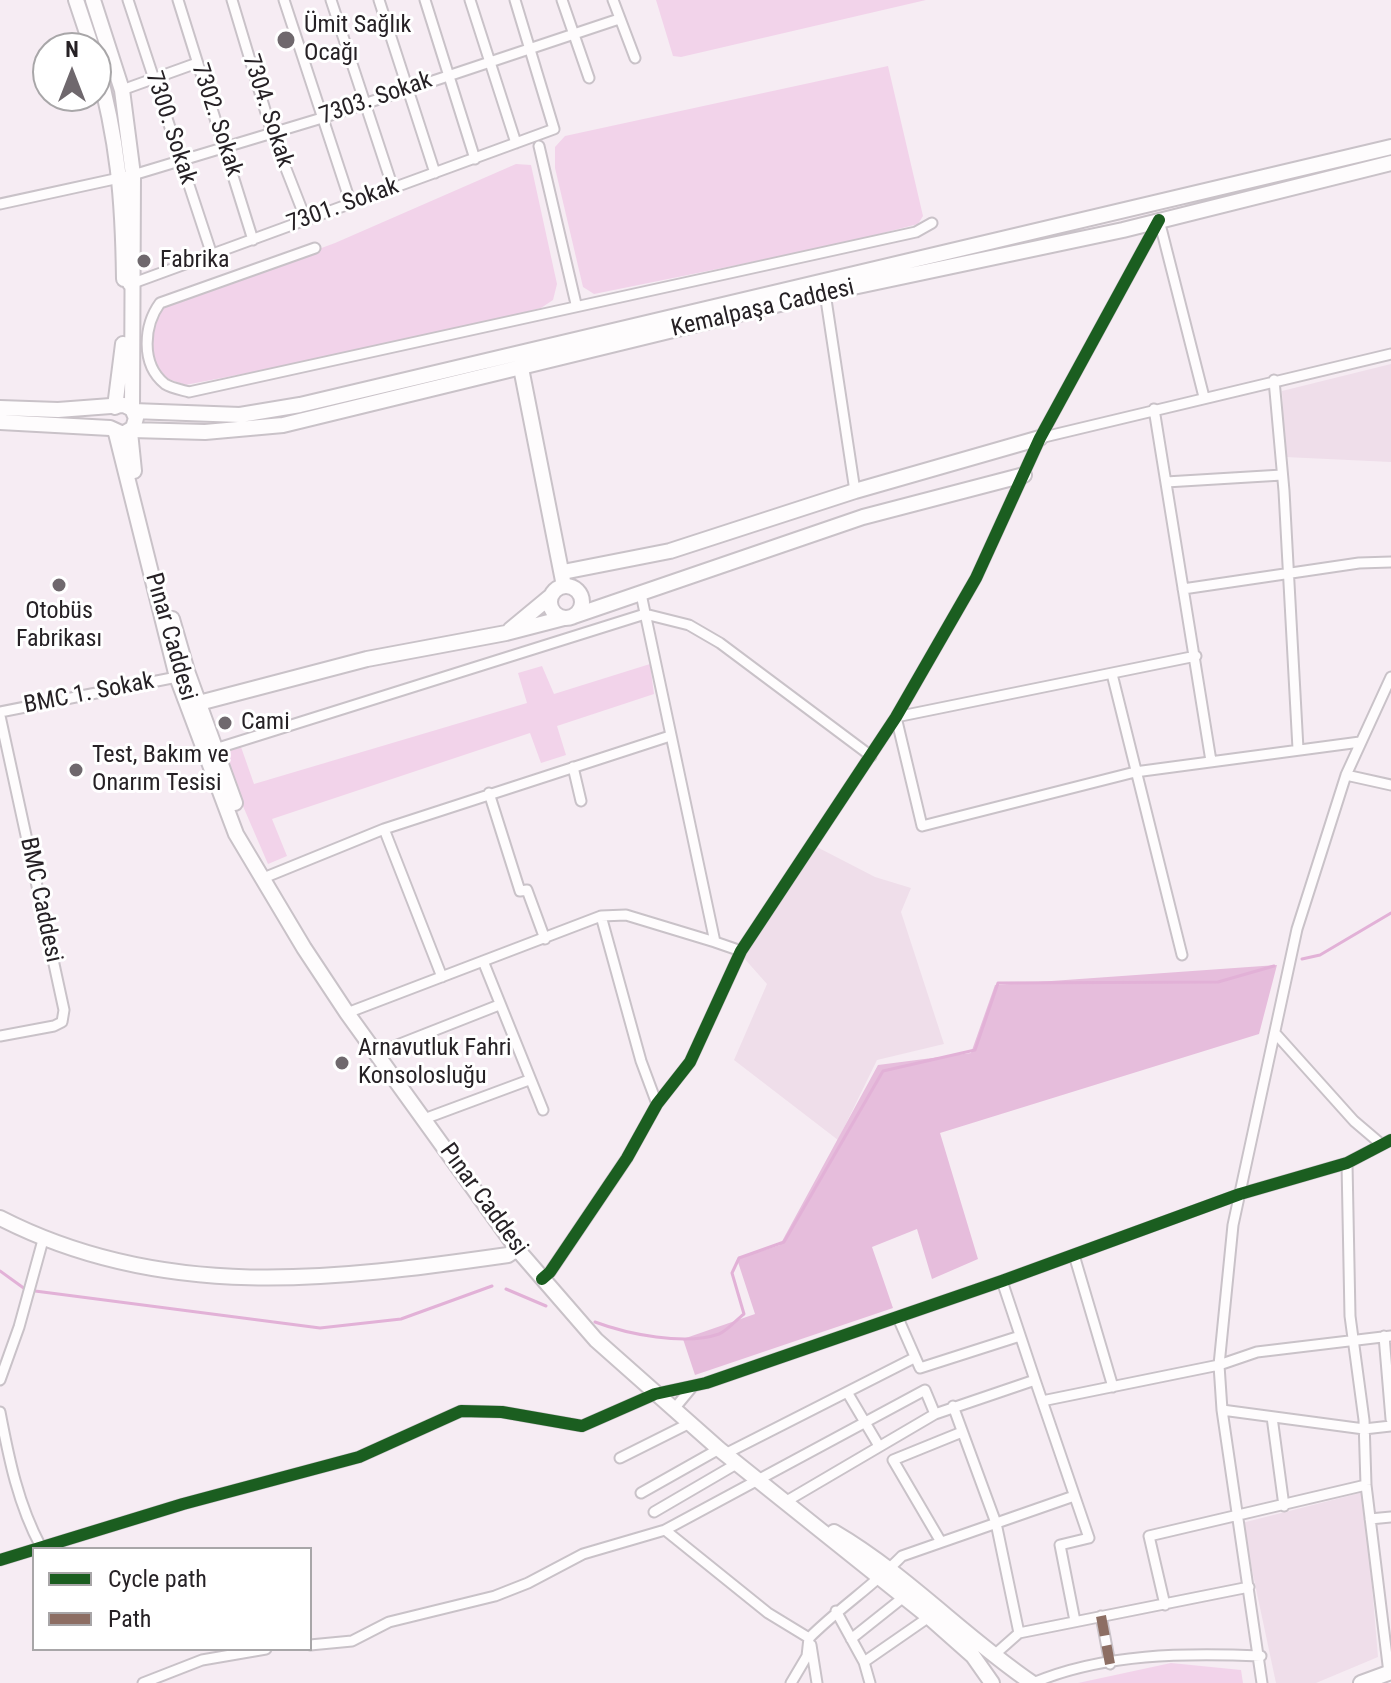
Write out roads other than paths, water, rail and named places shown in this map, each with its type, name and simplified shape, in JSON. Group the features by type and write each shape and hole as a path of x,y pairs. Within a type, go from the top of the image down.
{"main road":[{"path":"76,0 87,32"},
{"path":"93,0 122,90 127,177 133,410 136,421 122,431 108,416 114,407 123,364 129,285"},
{"path":"110,112 127,177"},
{"name":"Kemalpaşa Caddesi","path":"0,408 124,405 133,410 228,416 300,405 1391,147"},
{"name":"Kemalpaşa Caddesi","path":"0,422 122,431 205,432 283,425 825,293 1159,220 1391,163"},
{"path":"521,368 563,579 579,592 611,603"},
{"name":"Pınar Caddesi","path":"122,431 177,677 236,834 261,879 347,1013 517,1249 596,1340 722,1452 788,1505 885,1573 983,1654"},
{"name":"Pınar Caddesi","path":"122,431 199,703 261,879"},
{"path":"506,633 551,596 563,579 670,551 855,491 1040,438"},
{"path":"199,703 367,659 506,633 569,617 863,517 1024,475"},
{"path":"855,491 863,517"},
{"path":"569,617 581,607 579,592"},
{"path":"551,596 552,610 569,617"},
{"path":"0,1218 43,1240 143,1269 305,1278 443,1265 508,1255 517,1249"},
{"name":"Pınar Caddesi","path":"885,1573 929,1617 1032,1683"},
{"path":"983,1654 992,1683"},
{"path":"1361,1683 1390,1673"}],"street":[{"name":"7300. Sokak","path":"128,0 212,255"},
{"name":"7302. Sokak","path":"178,0 253,240"},
{"name":"7304. Sokak","path":"232,0 272,133 306,220"},
{"path":"284,0 351,204"},
{"path":"331,0 393,188"},
{"path":"379,0 435,173"},
{"path":"425,0 475,159"},
{"path":"470,0 516,143"},
{"path":"515,0 531,47"},
{"path":"562,0 589,78"},
{"path":"613,0 635,58"},
{"name":"7303. Sokak","path":"0,204 127,177 322,118 619,19"},
{"name":"7301. Sokak","path":"129,285 554,129 531,47"},
{"path":"122,90 197,63"},
{"path":"539,146 576,304"},
{"path":"1159,220 1204,397"},
{"path":"542,1279 550,1272 627,1158 657,1104 690,1062 741,951 896,717 976,578 1040,438 1159,220"},
{"path":"315,248 160,303 148,319 146,339 153,369 166,385 189,392 576,304 916,232 932,223"},
{"path":"825,293 855,491"},
{"path":"1040,438 1391,354"},
{"path":"1274,380 1298,749"},
{"path":"1154,409 1211,761"},
{"path":"1166,482 1282,475"},
{"path":"1183,589 1287,573 1391,562"},
{"path":"641,594 715,942"},
{"path":"215,749 645,614 689,625 720,643 871,756"},
{"path":"896,717 1196,656"},
{"path":"1112,674 1182,955"},
{"name":"BMC 1. Sokak","path":"0,714 177,677"},
{"path":"1262,1683 1261,1656 1222,1410 1219,1365 1233,1225 1297,929 1346,775 1391,677"},
{"name":"BMC Caddesi","path":"0,714 64,1010 62,1022 54,1026 0,1036"},
{"path":"896,717 922,826 1135,772 1360,742"},
{"path":"261,879 384,829 670,736"},
{"path":"573,767 581,801"},
{"path":"1346,775 1391,785"},
{"path":"489,793 520,891 527,890 545,939"},
{"path":"384,829 442,977"},
{"path":"347,1013 601,916 626,915 741,951"},
{"path":"601,916 641,1061 657,1104"},
{"path":"483,961 543,1110"},
{"path":"377,1053 499,1005"},
{"path":"0,1412 12,1474 25,1515 48,1546 359,1457 461,1411 502,1412 582,1426 655,1394 693,1386 898,1318 1240,1194 1347,1163 1386,1142 1354,1121 1275,1033"},
{"path":"424,1119 529,1080"},
{"path":"1347,1163 1350,1316 1364,1429 1366,1485 1390,1673"},
{"path":"0,1380 19,1327 43,1240"},
{"path":"1074,1255 1113,1387"},
{"path":"1002,1281 1089,1538 1060,1545 1075,1621"},
{"path":"898,1318 920,1368 1020,1336"},
{"path":"1042,1401 1219,1365 1257,1352 1388,1336 1391,1419"},
{"path":"641,1493 914,1358"},
{"path":"788,1505 935,1414 1035,1380"},
{"path":"674,1409 693,1386"},
{"path":"312,1645 352,1641 389,1622 495,1596 528,1583 583,1554 665,1530 925,1390 935,1414"},
{"path":"847,1392 879,1446"},
{"path":"953,1406 996,1523 1019,1633"},
{"path":"1222,1410 1364,1429 1391,1426"},
{"path":"1272,1417 1284,1506"},
{"path":"620,1458 690,1423"},
{"path":"941,1542 893,1460 962,1432"},
{"path":"654,1512 738,1463"},
{"path":"1165,1605 1149,1536 1366,1485"},
{"path":"791,1683 807,1656 809,1638 902,1556 1074,1496"},
{"path":"1370,1519 1391,1517"},
{"path":"665,1530 768,1613 809,1638 817,1683"},
{"path":"0,1560 32,1551"},
{"path":"983,1654 1019,1633 1249,1587"},
{"path":"851,1639 905,1596"},
{"path":"836,1611 864,1662 870,1683"},
{"path":"1101,1616 1110,1664"},
{"path":"864,1662 929,1617"},
{"path":"143,1683 202,1660 244,1651"},
{"path":"1032,1683 1063,1671 1174,1653 1261,1656"}],"waterway":[{"path":"1302,959 1320,955 1391,913"},
{"path":"595,1322 623,1331 673,1339 705,1337 728,1328 744,1314 732,1273 739,1258 784,1242 883,1071 975,1050 998,983 1218,982 1274,966"},
{"path":"0,1271 25,1289"},
{"path":"35,1291 320,1328 401,1319 492,1286"},
{"path":"506,1289 546,1306"}],"place":[{"name":"Ümit Sağlık Ocağı","path":"286,40"},
{"name":"Fabrika","path":"144,261"},
{"name":"Otobüs Fabrikası","path":"59,585"},
{"name":"Cami","path":"225,723"},
{"name":"Test, Bakım ve Onarım Tesisi","path":"76,770"},
{"name":"Arnavutluk Fahri Konsolosluğu","path":"342,1063"}]}
